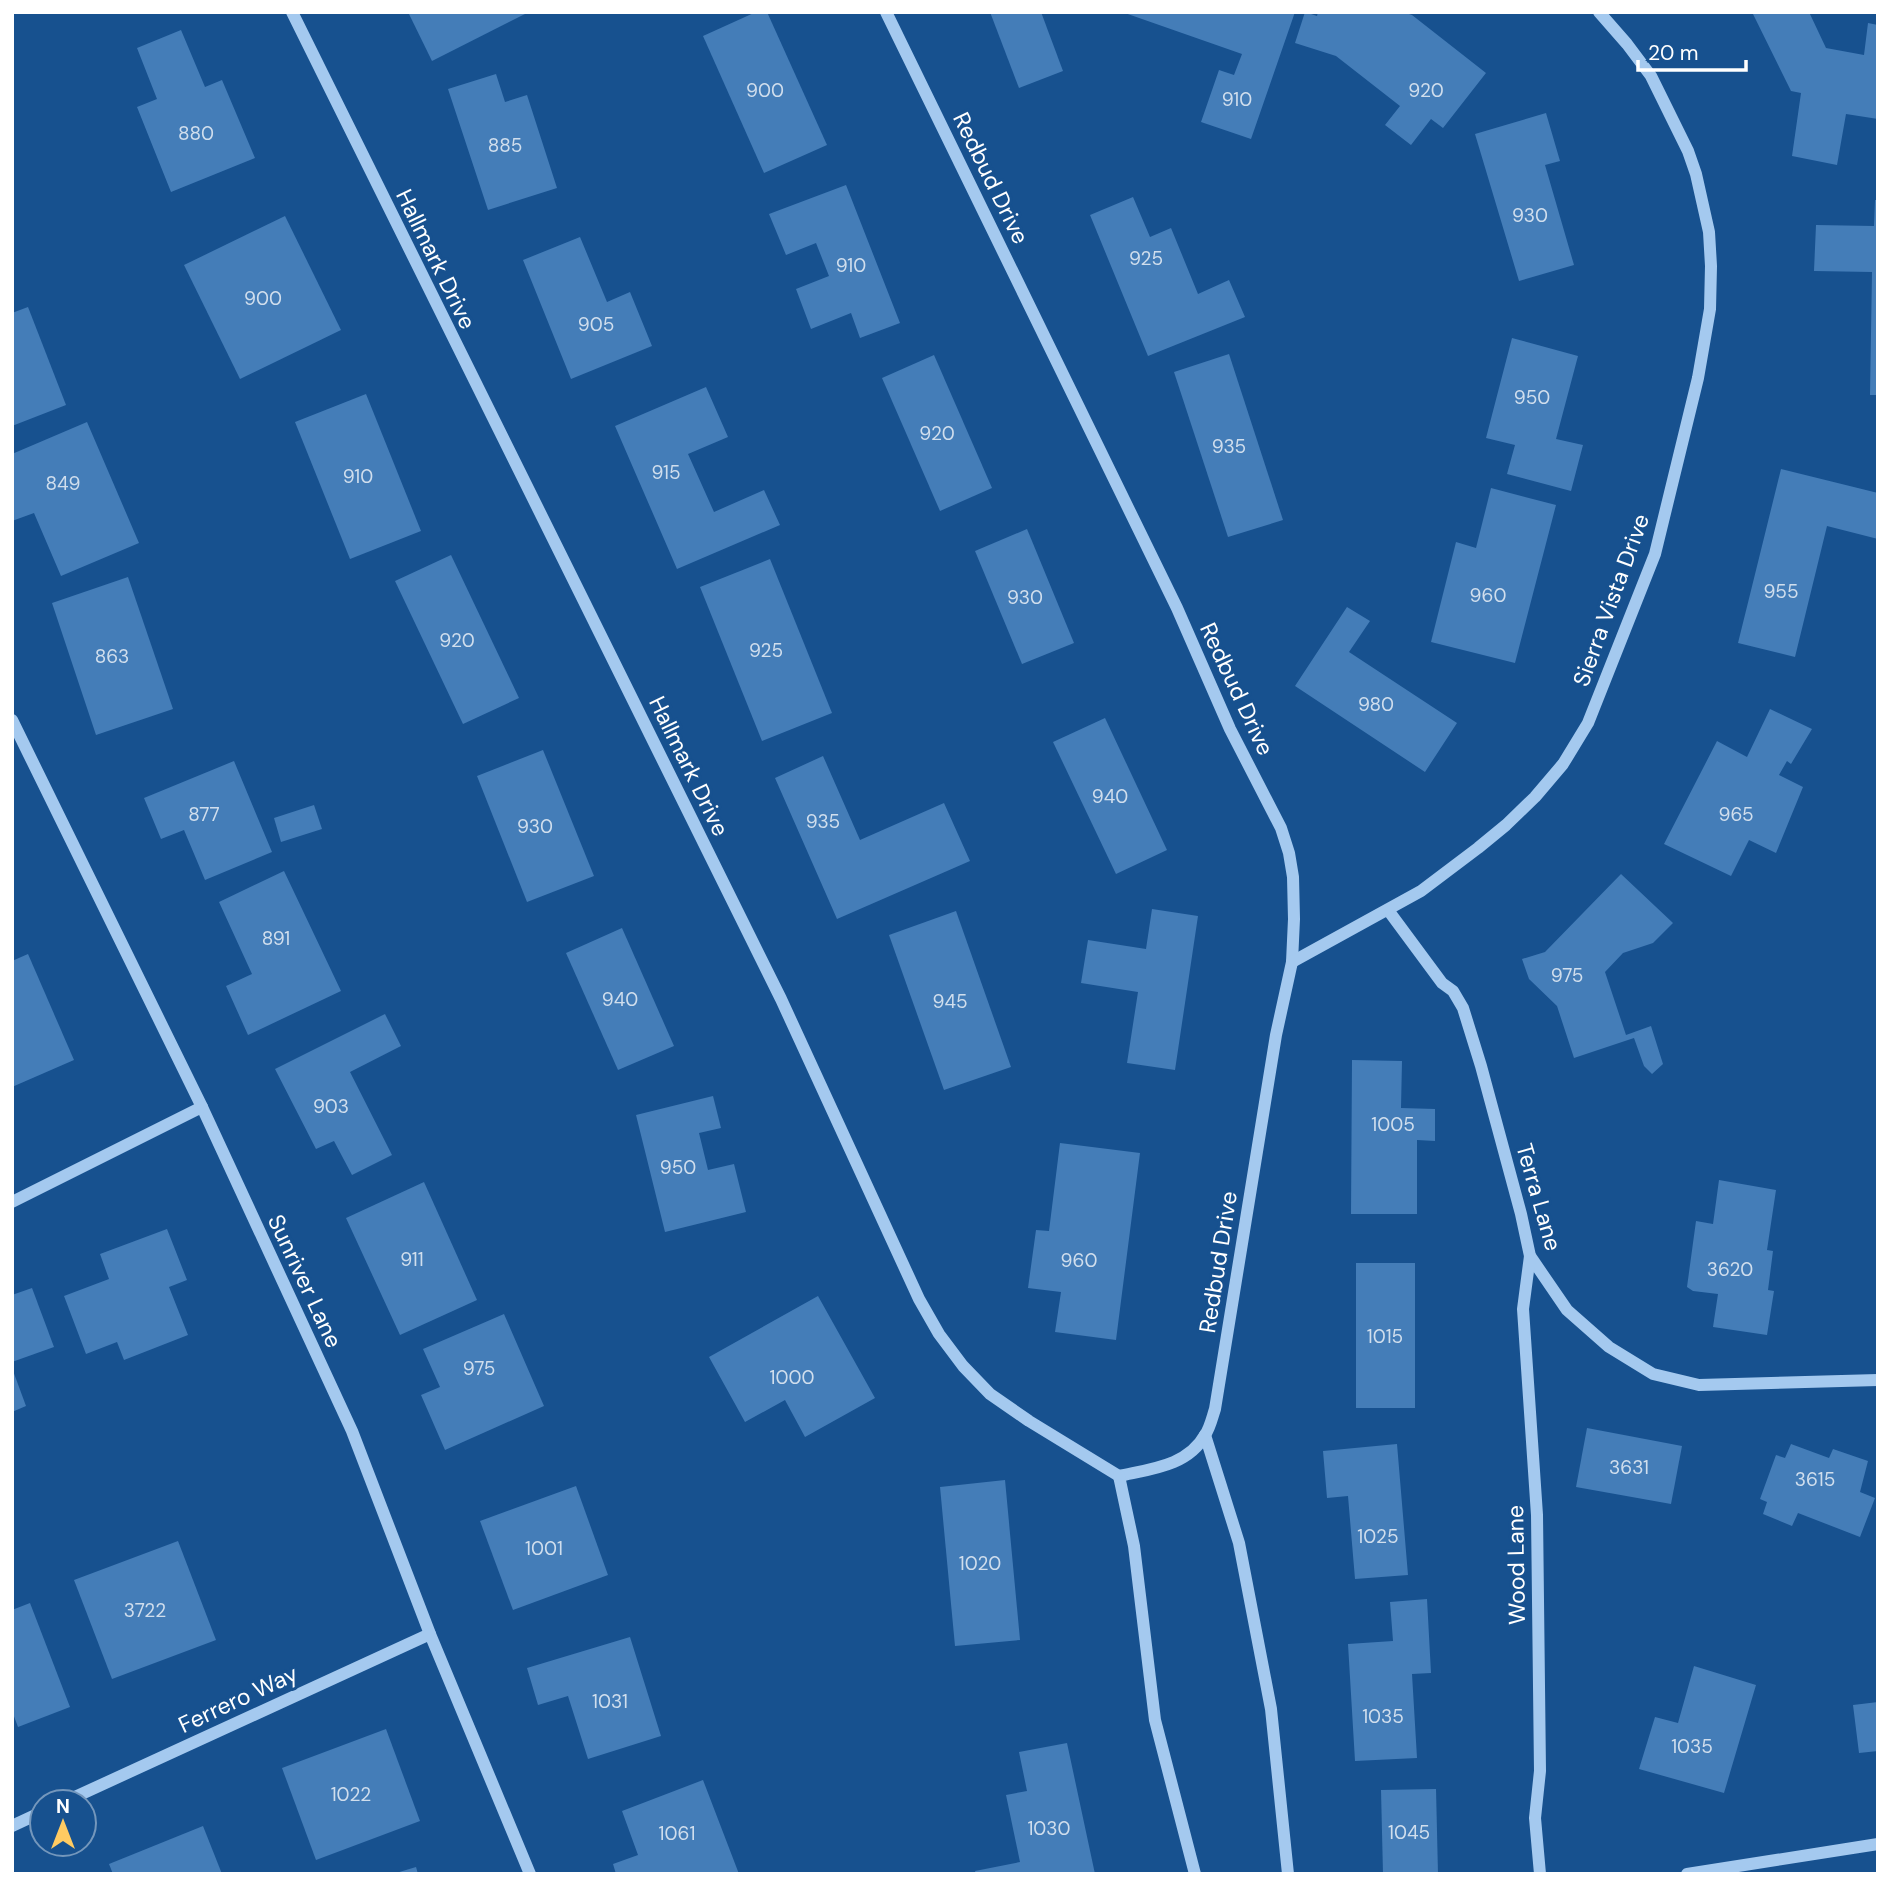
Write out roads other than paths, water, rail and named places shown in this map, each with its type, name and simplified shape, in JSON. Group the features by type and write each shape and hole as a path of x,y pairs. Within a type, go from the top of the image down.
{"street":[{"name":"Hallmark Drive","path":"292,12 781,999 939,1334 963,1366 990,1394 1119,1476"},
{"name":"Redbud Drive","path":"886,12 1177,608 1230,729 1281,828 1293,877 1292,962 1276,1035 1215,1409 1205,1435 1188,1455 1166,1466 1119,1476"},
{"name":"Sierra Vista Drive","path":"1292,962 1421,891 1506,825 1535,797 1563,764 1588,723 1655,554 1698,378 1710,309 1712,266 1709,232 1688,151 1651,76 1599,12"},
{"name":"Sunriver Lane","path":"12,720 202,1107 352,1431 430,1634 530,1874"},
{"name":"Terra Lane","path":"1388,909 1463,1007 1521,1214 1530,1256 1567,1310 1609,1347 1653,1374 1699,1385 1878,1380"},
{"path":"12,1202 202,1107"},
{"name":"Wood Lane","path":"1530,1256 1523,1309 1538,1553 1540,1771 1535,1818 1540,1874"},
{"path":"1205,1435 1239,1543 1271,1709 1288,1874"},
{"path":"1119,1476 1134,1546 1155,1720 1195,1874"},
{"name":"Ferrero Way","path":"94,1788 430,1634"},
{"path":"12,1826 28,1819"},
{"path":"1688,1874 1878,1843"}]}
